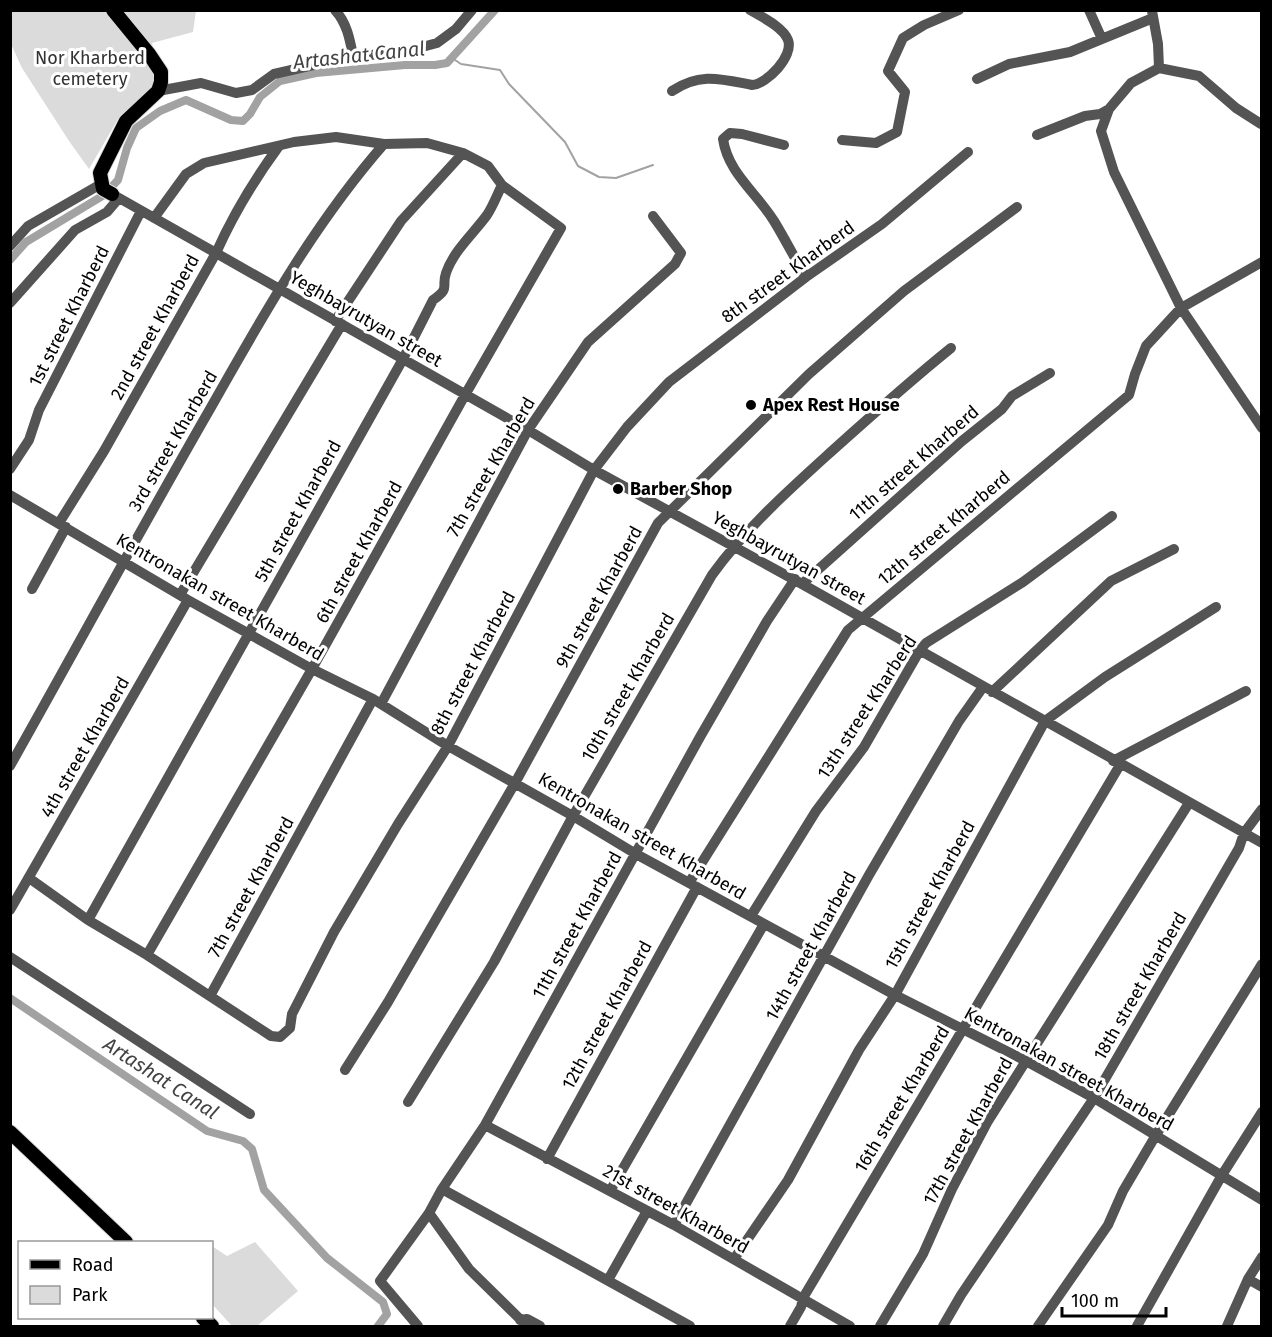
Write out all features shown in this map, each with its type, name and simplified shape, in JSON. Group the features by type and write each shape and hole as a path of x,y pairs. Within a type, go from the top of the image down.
{"main road":[{"path":"109,191 99,173 126,121 158,92 161,82 161,72 149,54 113,10"},
{"path":"10,1132 125,1241"}],"street":[{"path":"335,10 341,17 350,38 353,56"},
{"path":"158,92 201,82 236,93 252,90 274,74 353,56 400,53 437,43 456,29 472,10"},
{"path":"672,91 690,81 704,78 752,86 759,85 775,70 783,61 788,41 783,33 770,22 750,10"},
{"path":"842,140 876,142 897,132 905,92 888,70 903,39 924,25 959,10"},
{"path":"1089,10 1102,39"},
{"path":"977,79 1009,64 1070,52 1153,14 1159,68"},
{"path":"1261,124 1236,108 1199,76 1159,68 1131,83 1109,110 1101,131 1114,172 1181,308 1262,428"},
{"path":"1038,135 1085,116 1109,110"},
{"path":"784,145 730,133 723,140 725,154 733,170 757,196 806,277"},
{"path":"154,218 186,174 204,163 294,142 336,137 384,144 427,143 463,153 488,166 502,185"},
{"name":"3rd street Kharberd","path":"10,766 278,289 357,175 384,144"},
{"name":"2nd street Kharberd","path":"32,589 62,525 216,253 227,227 252,184 279,146"},
{"name":"8th street Kharberd","path":"29,878 88,920 147,955 271,1036 280,1037 290,1028 292,1014 334,932 398,824 448,746 594,470 627,427 669,382 806,277 882,224 968,152"},
{"name":"4th street Kharberd","path":"10,910 338,323 401,220 463,153"},
{"name":"5th street Kharberd","path":"88,920 403,359 433,300 446,287 446,273 464,242 489,213 502,185"},
{"name":"6th street Kharberd","path":"147,955 312,669 561,228 502,185"},
{"path":"10,246 28,226 109,191 107,212 75,230 10,303"},
{"name":"Yeghbayrutyan street","path":"109,191 594,470 799,581 1116,763 1262,843"},
{"name":"9th street Kharberd","path":"345,1070 388,1002 515,783 658,523 809,374 904,291 1017,207"},
{"name":"1st street Kharberd","path":"10,469 29,440 39,410 141,211"},
{"name":"7th street Kharberd","path":"210,996 528,430 588,342 675,264 681,253 653,216"},
{"name":"12th street Kharberd","path":"547,1159 693,885 848,630 1129,395 1146,346 1181,308 1261,262"},
{"name":"10th street Kharberd","path":"408,1102 494,962 573,816 712,575 733,546 827,456 913,378 951,348"},
{"name":"11th street Kharberd","path":"418,1326 380,1281 429,1213 442,1189 485,1125 756,640 799,581 1002,409 1012,396 1050,373"},
{"name":"Kentronakan street Kharberd","path":"10,495 184,598 377,702 448,746 636,854 895,995 963,1028 1094,1098 1262,1200"},
{"name":"13th street Kharberd","path":"751,916 816,811 864,747 926,643 1023,582 1112,516"},
{"name":"14th street Kharberd","path":"674,1225 869,875 959,721 987,689 1111,581 1174,549"},
{"name":"15th street Kharberd","path":"734,1259 788,1180 859,1050 895,995 1045,721 1105,677 1216,607"},
{"path":"1116,763 1246,691"},
{"name":"16th street Kharberd","path":"790,1326 801,1307 803,1298 1116,763"},
{"name":"17th street Kharberd","path":"880,1326 923,1254 952,1189 988,1121 1189,803"},
{"name":"18th street Kharberd","path":"943,1326 961,1295 1094,1098 1239,848 1244,833 1262,809"},
{"path":"610,1191 764,924"},
{"path":"10,957 250,1114"},
{"path":"1038,1326 1108,1225 1123,1191 1156,1135 1262,964"},
{"path":"1137,1326 1222,1175 1262,1112"},
{"name":"21st street Kharberd","path":"485,1125 674,1225 850,1326"},
{"path":"442,1189 690,1326"},
{"path":"608,1280 647,1211"},
{"path":"429,1213 469,1269 523,1323 527,1319 540,1326"},
{"path":"1227,1326 1248,1279 1262,1257"},
{"path":"1248,1279 1262,1287"}],"green space":[{"name":"Nor Kharberd cemetery","path":"10,11 196,11 193,32 152,43 161,82 118,119 89,169 22,68 11,44"},
{"path":"255,1242 298,1291 257,1326 232,1326 213,1305 213,1247 227,1256"}],"waterway":[{"name":"Artashat Canal","path":"10,260 26,242 104,195 118,180 127,148 136,128 160,111 186,100 231,120 243,121 260,97 280,81 316,73 447,63 495,10"},
{"path":"452,58 461,64 500,70 509,84 565,142 578,166 599,177 616,178 653,165"},
{"name":"Artashat Canal","path":"10,998 207,1131 243,1141 252,1149 264,1190 327,1258 383,1302 387,1314 378,1326"}],"place":[{"name":"Apex Rest House","path":"751,405"},
{"name":"Barber Shop","path":"618,489"}]}
